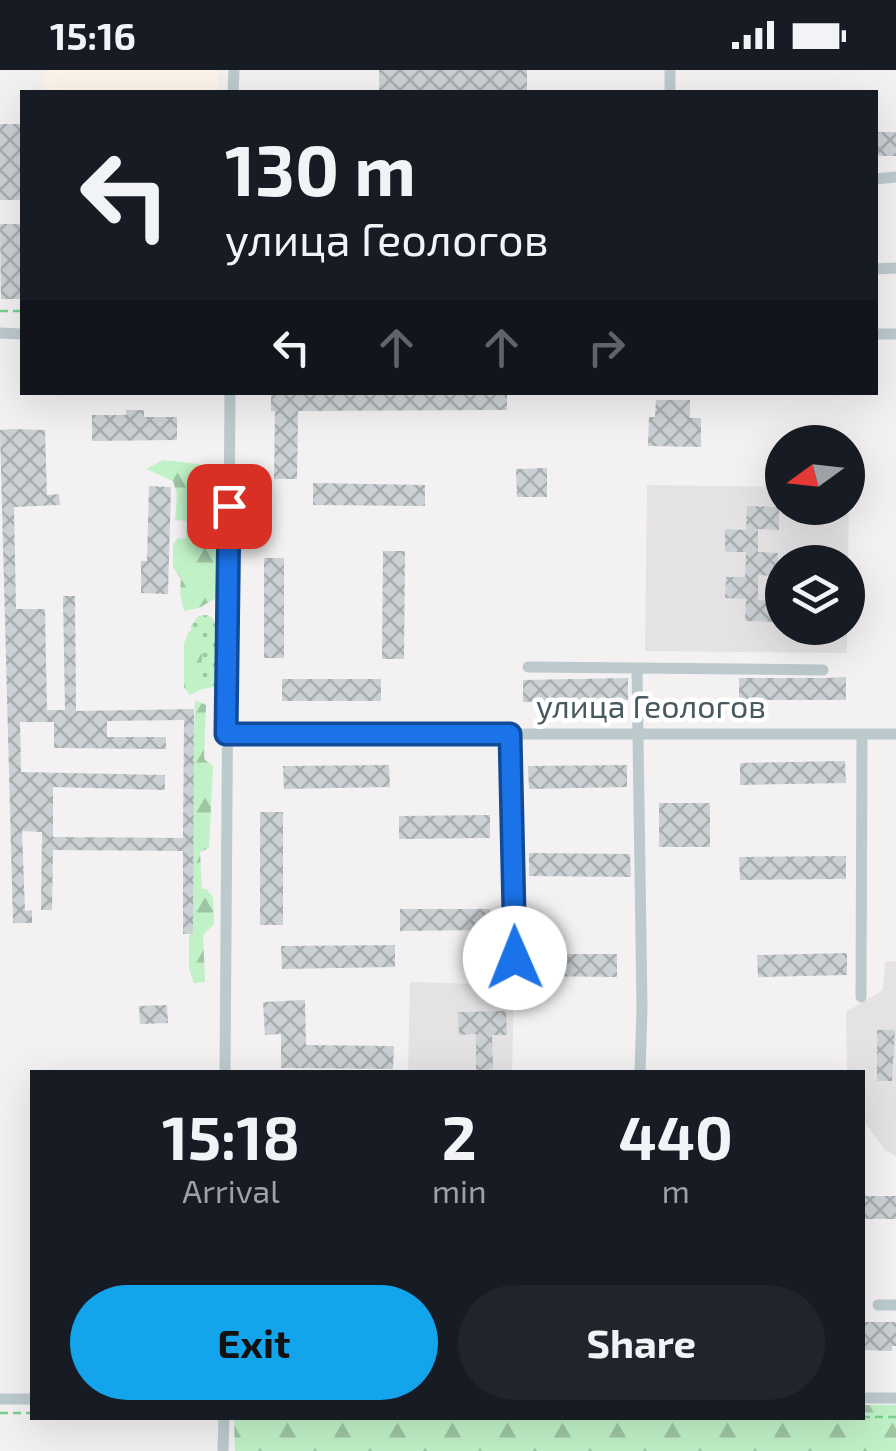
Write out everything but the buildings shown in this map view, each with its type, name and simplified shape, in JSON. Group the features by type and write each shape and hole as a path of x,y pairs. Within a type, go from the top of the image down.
{"street":[{"path":"225,1070 230,395"},
{"path":"528,667 823,670"},
{"path":"637,668 640,1070"},
{"name":"улица Геологов","path":"226,734 896,734"},
{"path":"510,734 515,958"},
{"path":"861,998 862,734"},
{"path":"878,1306 896,1305"},
{"path":"865,1398 896,1398"},
{"path":"0,1399 30,1399"},
{"path":"224,1420 224,1451"}],"path":[{"path":"0,1413 30,1413"},
{"path":"865,1416 896,1416"}],"shaded area":[{"path":"44,70 218,70 217,90 44,90"},
{"path":"647,485 765,487 765,525 849,525 848,545 765,545 765,645 847,645 847,653 645,651"},
{"path":"896,961 896,1156 885,1150 865,1123 865,1070 847,1070 846,1012 883,990 885,962"},
{"path":"410,982 514,985 512,1070 408,1070"}],"green space":[{"path":"163,460 199,464 207,490 203,507 215,520 216,598 184,611 181,579 173,567 173,544 178,538 186,539 187,521 175,520 177,494 173,481 146,469"},
{"path":"198,616 214,619 215,626 216,686 191,688 191,626"},
{"path":"189,631 200,631 202,651 201,689 190,695 184,688 184,644"},
{"path":"195,700 206,705 204,756 213,766 209,848 200,852 202,889 213,897 214,924 203,935 205,982 194,983 189,969 189,942"},
{"path":"865,1405 896,1405 896,1451 235,1451 234,1420 865,1420"}],"route":[{"path":"229,506 226,734 510,734 515,958"}]}
